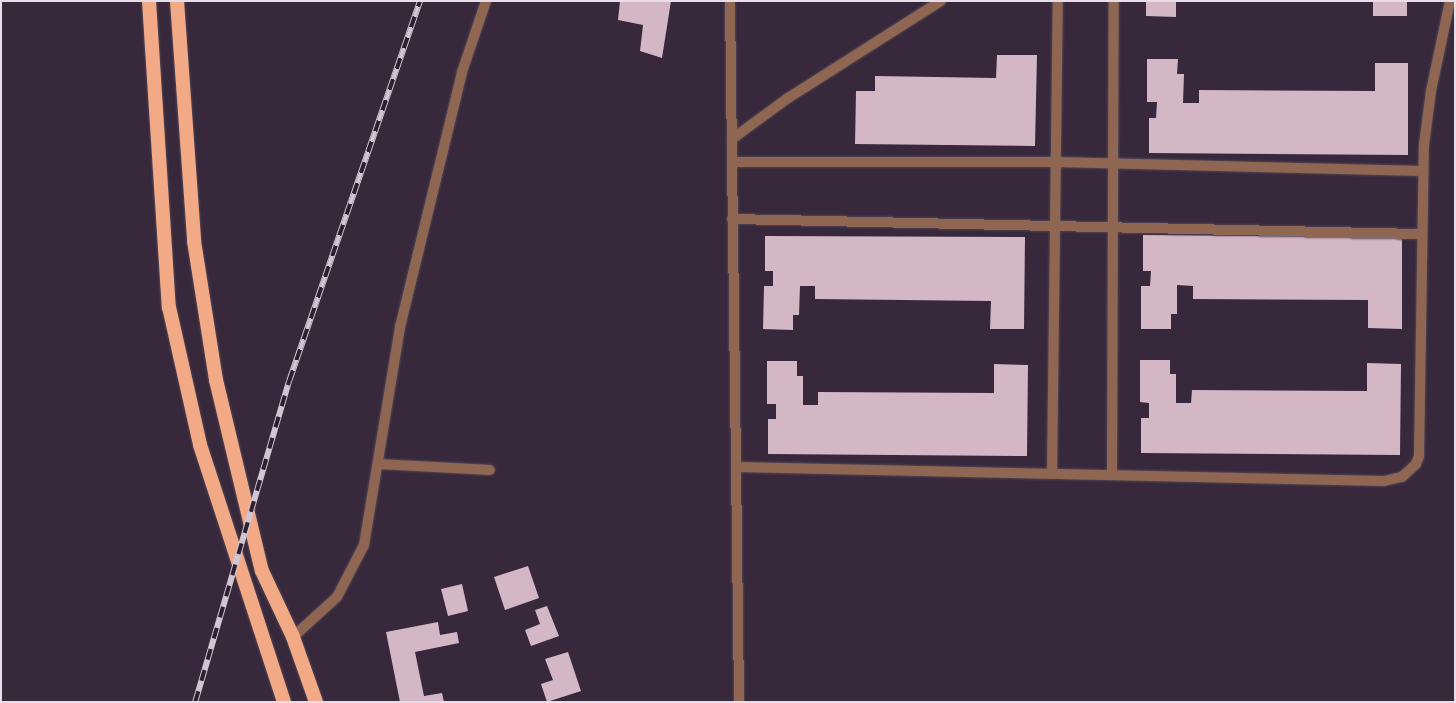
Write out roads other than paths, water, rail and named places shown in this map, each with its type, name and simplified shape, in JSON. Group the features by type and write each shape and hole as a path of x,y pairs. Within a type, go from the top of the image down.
{"highway":[{"path":"149,1 170,307 200,445 284,702"},
{"path":"177,1 194,242 216,380 262,571 293,637 316,702"}],"street":[{"path":"293,637 337,596 364,545 379,464 400,327 462,72 486,1"},
{"path":"730,1 738,702"},
{"path":"732,139 788,98 942,1"},
{"path":"1052,474 1058,1"},
{"path":"1112,475 1114,1"},
{"path":"736,467 1384,480 1393,480 1410,472 1416,464 1420,446 1423,171 1431,91 1450,1"},
{"path":"732,162 1056,162 1423,171"},
{"path":"732,219 1422,234"},
{"path":"379,464 490,470"}],"railway":[{"path":"195,702 289,381 420,1"}]}
